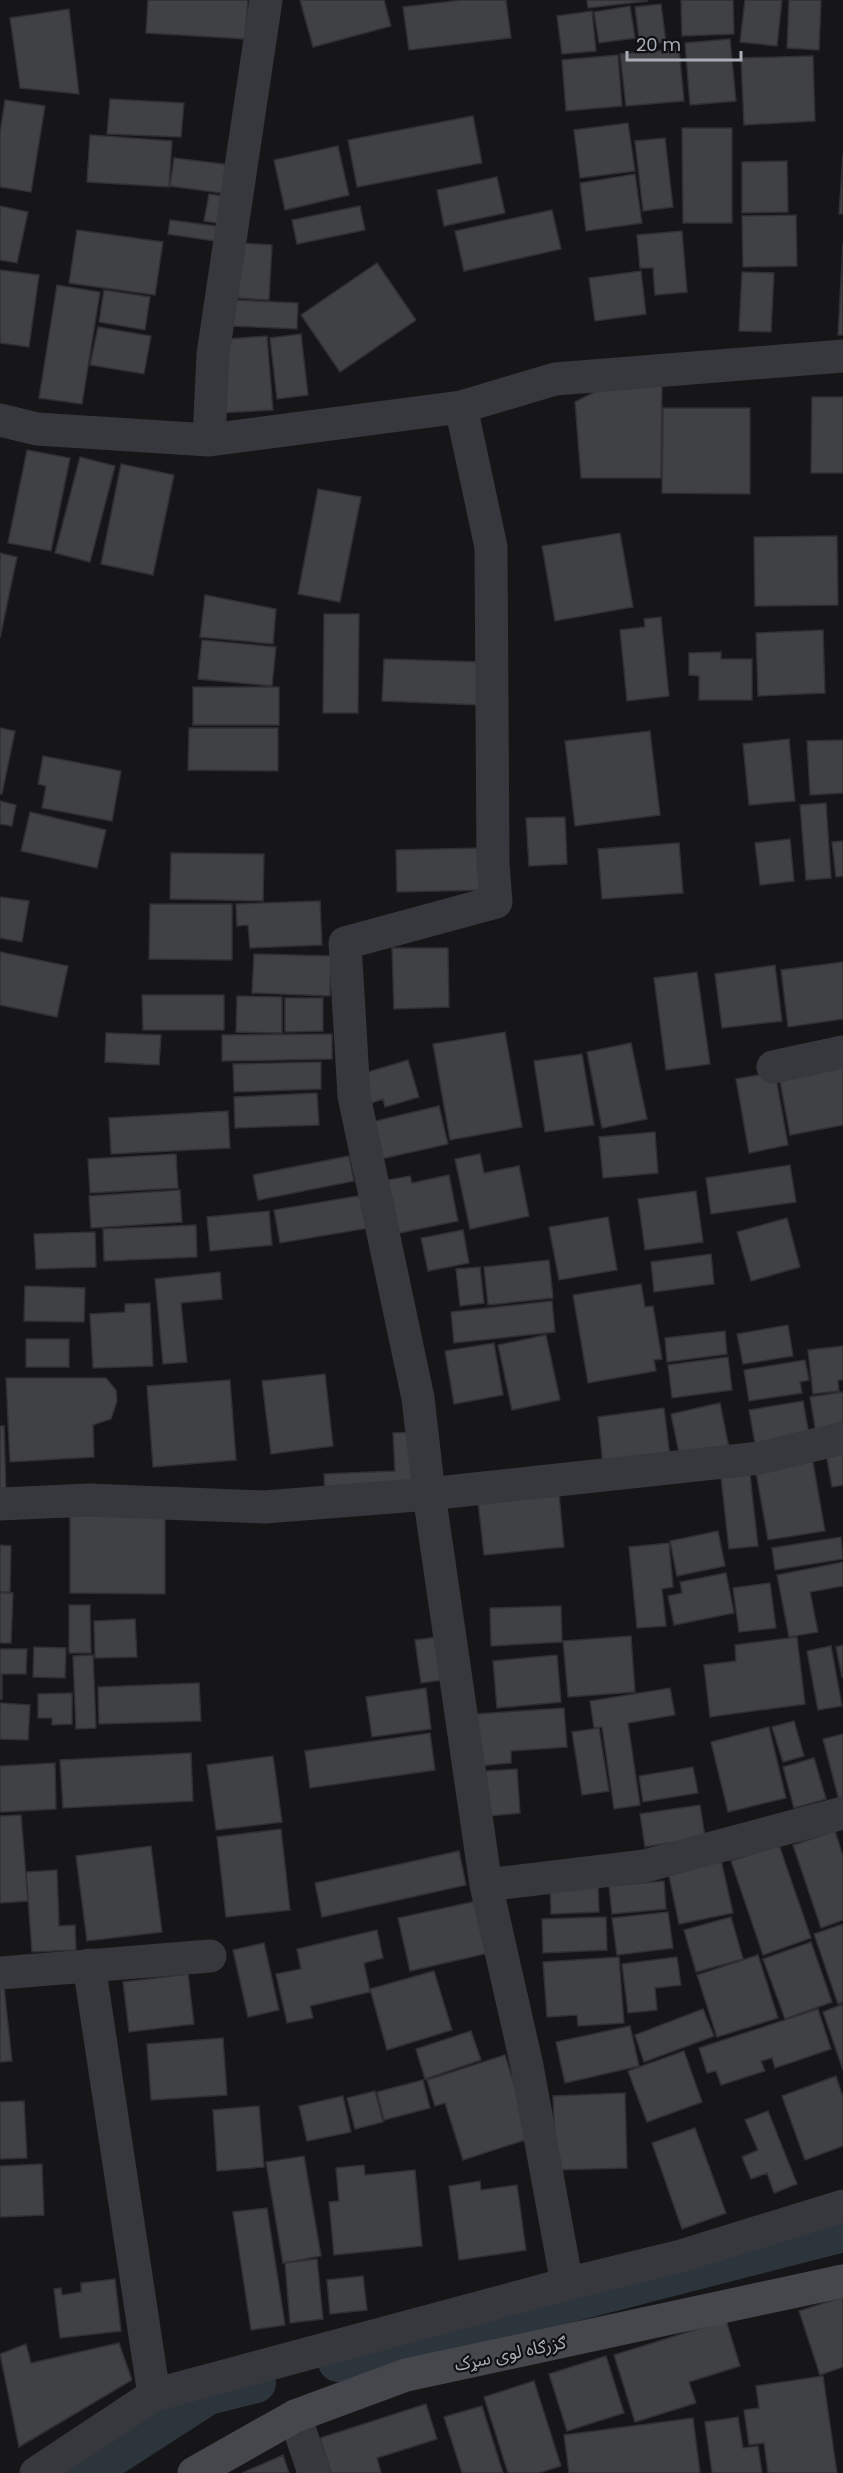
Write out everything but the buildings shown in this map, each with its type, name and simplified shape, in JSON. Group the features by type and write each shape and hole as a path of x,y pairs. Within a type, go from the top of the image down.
{"street":[{"path":"209,440 214,344 266,0"},
{"path":"0,420 37,429 209,440 461,407 555,380 843,356"},
{"path":"461,407 491,547 493,864 496,902 345,943 354,1096 418,1398 429,1494 486,1885 526,2066 567,2284"},
{"path":"774,1067 843,1052"},
{"path":"0,1504 89,1500 265,1507 429,1494 760,1458 843,1438"},
{"path":"486,1885 645,1866 843,1813"},
{"path":"0,1973 210,1956"},
{"path":"88,1965 154,2395"},
{"path":"36,2473 154,2395 567,2284 681,2256 843,2206"},
{"name":"ګزرګاه لوی سړک","path":"194,2473 295,2416 406,2375 843,2281"},
{"path":"295,2416 314,2473"}],"waterway":[{"path":"338,2362 843,2232"},
{"path":"87,2473 208,2395 256,2383"}]}
